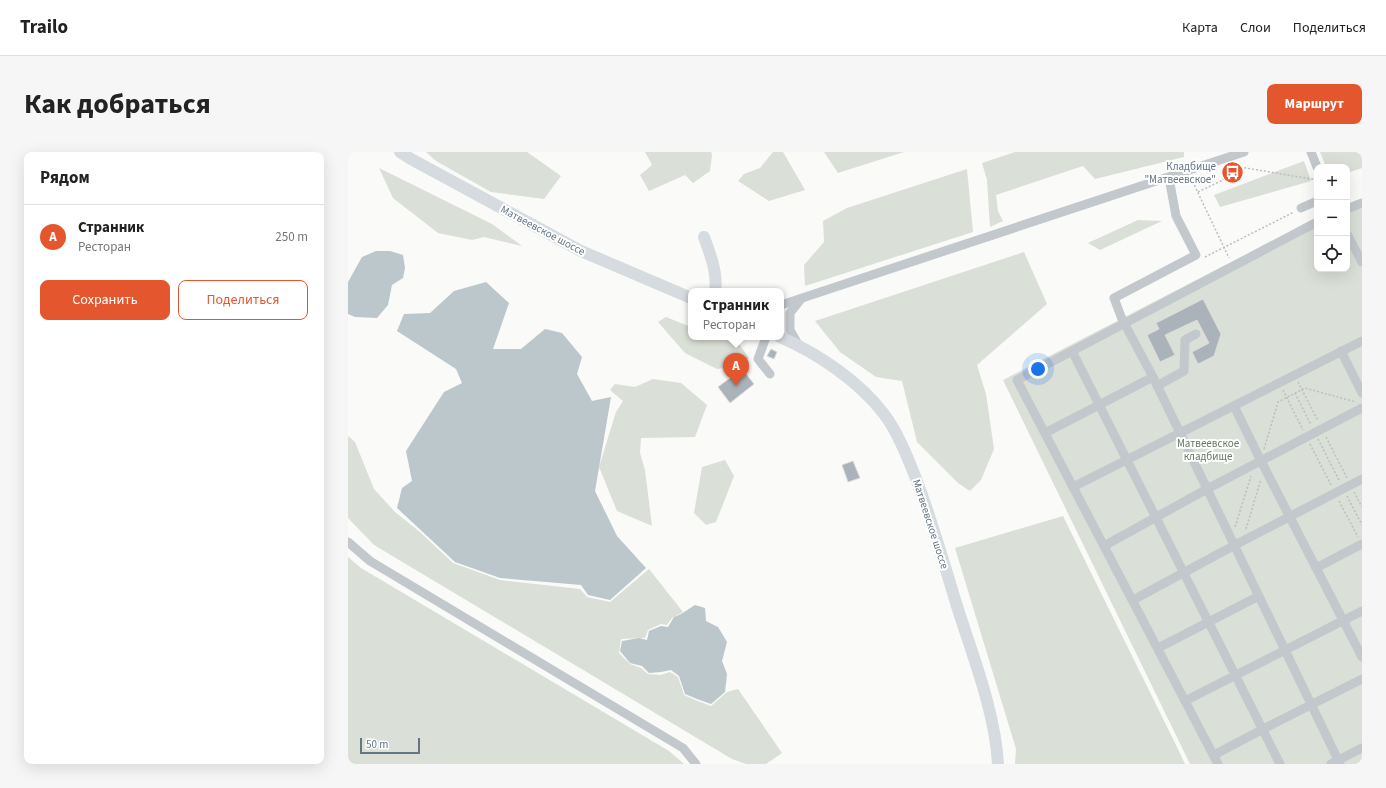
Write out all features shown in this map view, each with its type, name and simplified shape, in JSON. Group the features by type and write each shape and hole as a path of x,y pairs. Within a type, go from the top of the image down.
{"main road":[{"name":"Матвеевское шоссе","path":"400,152 581,251 688,297"},
{"path":"704,236 713,264 715,288"},
{"name":"Матвеевское шоссе","path":"784,339 826,362 858,386 884,414 906,452 926,504 988,703 997,746 998,764"}],"street":[{"path":"784,304 1244,152"},
{"path":"1311,152 1316,164"},
{"path":"1169,178 1176,216 1196,255 1114,298 1207,489 1236,541 1259,596 1312,704 1336,763 1362,748"},
{"path":"1301,208 1314,202"},
{"path":"1350,207 1362,203"},
{"path":"1218,764 1017,380 1314,224"},
{"path":"1348,236 1362,262"},
{"path":"799,346 790,330 790,313 801,299"},
{"path":"1157,386 1184,372 1185,340 1196,334"},
{"path":"765,340 758,359 770,374"},
{"path":"1073,487 1362,341"},
{"path":"1072,351 1280,764"},
{"path":"1341,351 1362,393"},
{"path":"1045,433 1153,377"},
{"path":"1234,406 1260,464 1290,516 1362,657"},
{"path":"1104,546 1207,489 1260,464 1362,408"},
{"path":"1133,600 1184,573 1236,541 1290,516 1362,479"},
{"path":"348,542 370,561 683,748 696,764"},
{"path":"1316,568 1362,544"},
{"path":"1158,648 1259,596"},
{"path":"1186,701 1362,610"},
{"path":"1214,756 1262,729 1362,679"}],"path":[{"path":"1198,192 1223,180 1225,172 1240,167 1314,179"},
{"path":"1188,171 1233,266"},
{"path":"1196,255 1205,257 1301,208"},
{"path":"1294,375 1302,390 1315,433 1343,489 1362,544"},
{"path":"1279,382 1287,397 1315,433 1343,489 1362,507"},
{"path":"1236,541 1278,402 1305,388 1362,403"},
{"path":"1295,393 1362,525"},
{"path":"1236,541 1260,464"}],"green space":[{"path":"426,152 527,152 561,176 544,199 491,192 436,161"},
{"path":"645,152 711,152 710,171 693,183 685,175 649,191 640,175 652,165"},
{"path":"773,152 783,152 805,190 769,201 738,181 744,174 760,168"},
{"path":"824,152 904,152 838,173"},
{"path":"1015,152 1184,152 1184,157 1095,179 1083,166 996,195 998,211 1003,221 990,227 987,180 982,163"},
{"path":"1320,152 1362,152 1362,168 1350,172 1350,164 1325,164"},
{"path":"1304,161 1311,181 1220,207 1214,195"},
{"path":"379,168 492,224 522,246 484,237 472,240 438,233 393,198"},
{"path":"967,169 973,232 805,286 804,265 824,242 823,221 847,208"},
{"name":"Матвеевское кладбище","path":"1362,200 1362,764 1190,764 1003,380 1314,220 1314,272 1350,272 1350,205"},
{"path":"1138,220 1162,221 1100,250 1088,243"},
{"path":"1024,252 1047,304 977,365 986,394 994,449 981,480 970,491 958,483 917,442 902,381 876,377 840,352 815,321"},
{"path":"666,317 688,326 688,340 737,341 749,358 741,365 717,369 685,353 658,322"},
{"path":"653,379 681,383 707,405 695,437 641,438 640,453 645,470 652,526 617,511 599,467 616,412 623,401 610,390 615,384 635,387"},
{"path":"348,436 355,442 374,489 395,512 420,532 453,563 500,580 580,589 587,597 610,602 649,569 683,612 672,618 667,625 661,624 648,630 645,638 621,639 619,653 630,664 641,668 648,674 661,675 670,672 678,677 684,695 711,706 727,692 738,689 782,753 766,764 746,764 732,759 374,545 348,518"},
{"path":"725,460 734,476 716,522 706,525 694,513 702,467"},
{"path":"1063,516 1185,764 1015,764 1016,749 955,548"},
{"path":"348,557 361,568 669,751 684,764 348,764"}],"shaded area":[{"path":"376,251 390,251 403,255 405,268 403,278 392,285 388,305 377,318 355,317 348,314 348,282 362,257"},
{"path":"486,282 509,303 493,349 521,349 545,329 562,333 582,357 577,374 592,401 611,397 595,491 617,536 646,568 610,600 588,595 581,585 500,578 455,562 397,508 402,488 412,481 406,451 444,392 462,383 456,369 397,331 404,314 430,313 454,291"},
{"path":"695,605 705,608 706,621 718,627 727,642 722,661 727,674 725,692 711,704 685,694 679,676 671,670 649,673 642,666 630,663 620,651 622,641 639,638 647,640 649,631 661,626 668,627 674,617"}],"building":[{"path":"1203,299 1221,334 1214,356 1198,364 1192,352 1209,343 1197,320 1165,335 1175,355 1160,362 1147,335 1159,329 1156,323"},
{"path":"771,349 777,352 774,359 767,356"},
{"path":"742,369 754,384 730,403 718,387"},
{"path":"853,461 860,478 848,482 842,465"}],"place":[{"name":"Кладбище \"Матвеевское\"","path":"1232,172"},
{"name":"Странник","path":"736,386"}]}
